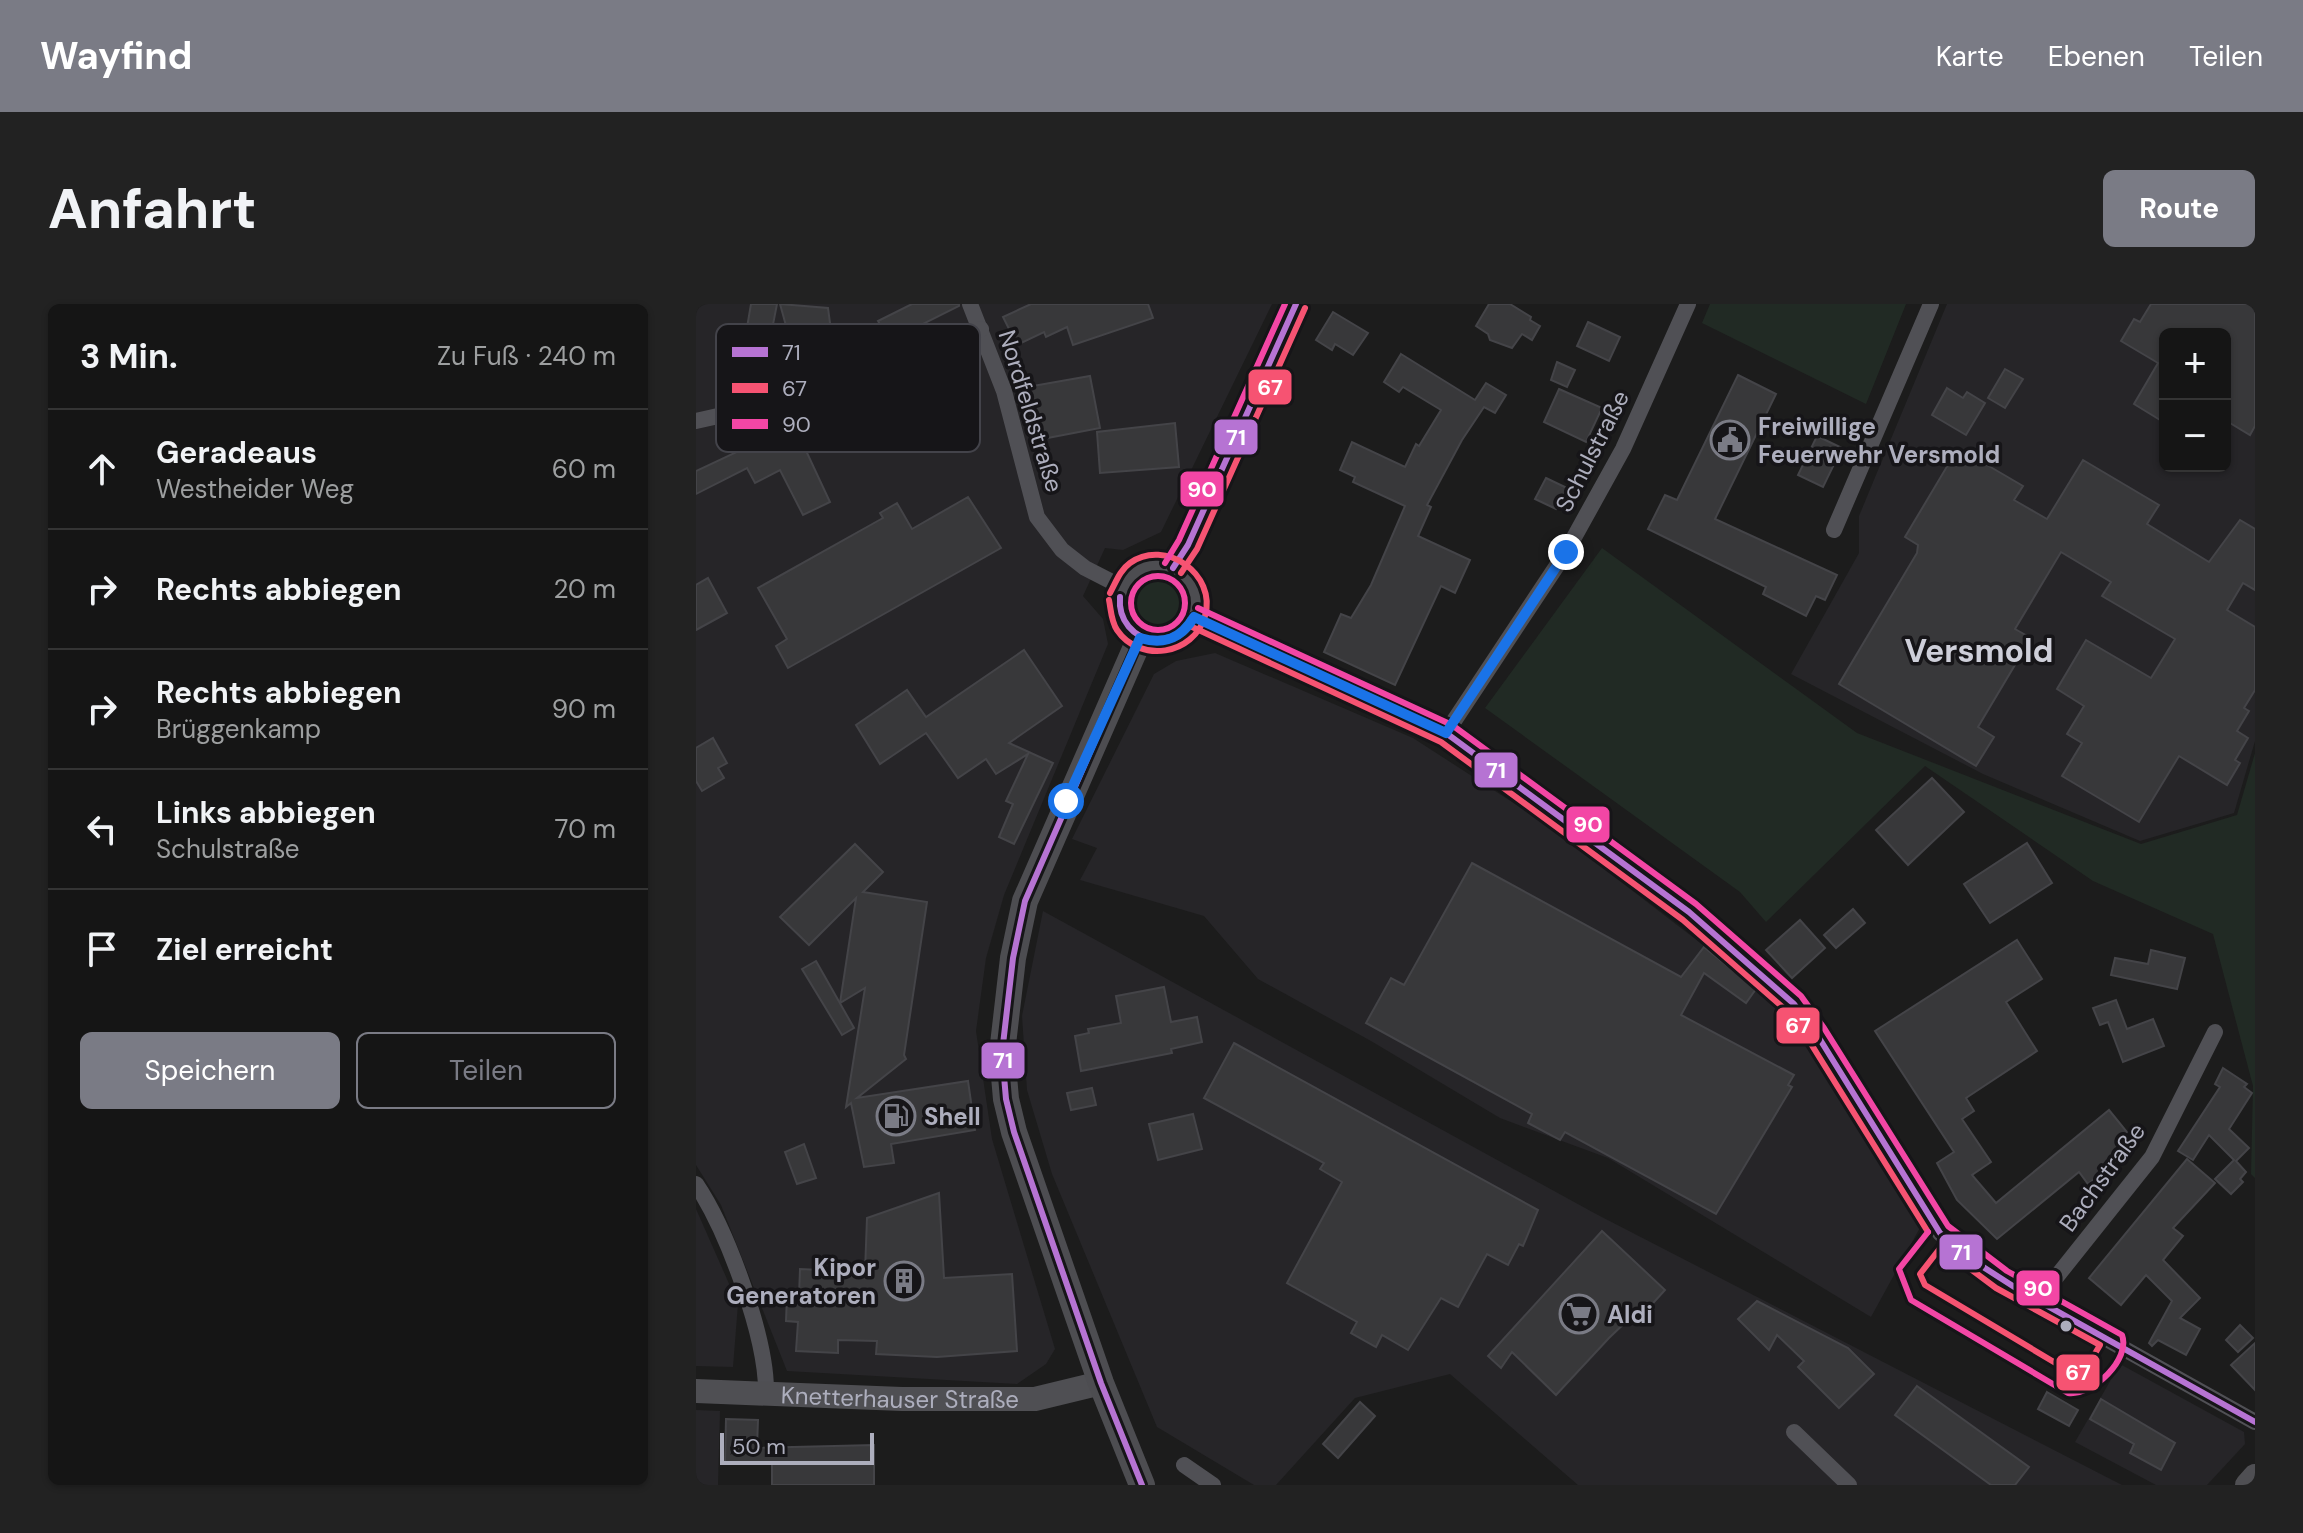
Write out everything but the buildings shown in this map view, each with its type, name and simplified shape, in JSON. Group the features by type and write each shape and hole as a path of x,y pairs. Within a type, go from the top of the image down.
{"main road":[{"path":"1173,568 1188,545 1296,304"},
{"path":"1144,567 1173,568 1191,583 1196,605 1194,617 1187,628 1166,641 1140,638 1123,621 1119,610 1122,587 1144,567"},
{"path":"1140,638 1030,886 1013,958 1002,1053 1006,1099 1014,1132 1101,1383 1142,1485"}],"street":[{"name":"Nordfeldstraße","path":"970,304 979,324"},
{"name":"Schulstraße","path":"1446,733 1566,552 1623,449 1688,304"},
{"path":"1834,530 1931,304"},
{"name":"Nordfeldstraße","path":"981,329 1004,391 1037,517 1062,550 1085,568 1122,587"},
{"path":"696,421 716,417"},
{"path":"1194,617 1446,733 1689,912 1794,1004 1816,1033 1940,1233 1963,1254 2038,1300 2255,1422"},
{"name":"Bachstraße","path":"2038,1300 2152,1157 2215,1032"},
{"path":"696,1184 711,1206 763,1342 766,1393"},
{"name":"Knetterhauser Straße","path":"696,1391 1035,1399 1101,1383"},
{"path":"1794,1432 1849,1485"},
{"path":"1184,1465 1213,1485"},
{"path":"2247,1485 2255,1476"}],"shaded area":[{"path":"696,304 1272,304 1161,532 1123,550 1105,548 1083,596 1103,619 1108,644 1004,895 986,958 976,1031 992,1139 1055,1349 1046,1364 1017,1384 787,1371 721,1205 696,1165"},
{"path":"1710,304 1906,304 1866,404 1702,323"},
{"path":"1947,304 2255,304 2255,741 2234,813 2140,841 1983,774 1791,674 1859,553 1859,516"},
{"path":"1602,548 1857,733 2141,844 2237,815 2255,753 2255,1178 2251,1174 2253,1086 2213,934 2093,881 1925,766 1766,922 1740,892 1485,708"},
{"path":"1158,580 1174,587 1181,603 1174,619 1158,626 1142,619 1135,603 1142,587"},
{"path":"1215,653 1413,738 1543,822 1759,988 1825,1068 1922,1224 1871,1317 1608,1158 1500,1118 1371,1041 1258,979 1204,916 1080,880 1097,848 1072,839 1154,674 1176,661"},
{"path":"1043,911 1596,1214 2122,1485 1578,1485 1450,1374 1355,1398 1276,1485 1254,1485 1157,1427 1052,1174 1027,1090 1022,1016"},
{"path":"696,1209 738,1304 733,1367 696,1366"},
{"path":"2120,1364 2244,1432 2245,1444 2207,1485 2156,1485 2075,1442"},
{"path":"696,1410 720,1411 718,1485 696,1485"}],"transit line":[{"name":"90","path":"1165,563 1179,540 1285,304"},
{"name":"71","path":"1173,568 1188,545 1296,304"},
{"name":"67","path":"1181,573 1197,549 1305,308"},
{"name":"67","path":"1109,600 1117,630 1127,641 1152,651 1178,647 1190,639 1205,616 1207,601 1196,574 1185,564 1158,555 1144,556 1130,563 1110,593"},
{"name":"90","path":"1158,576 1177,584 1185,603 1177,622 1158,630 1139,622 1131,603 1139,584 1158,576"},
{"name":"71","path":"1120,597 1124,620 1140,636 1156,641"},
{"name":"90","path":"1198,608 1452,725 1696,904 1801,996 1948,1226 2007,1271 2122,1335 2121,1355 2115,1365 2088,1389 2068,1393 1911,1300 1899,1269 1928,1232"},
{"name":"71","path":"1194,617 1446,733 1689,912 1794,1004 1816,1033 1940,1233 1963,1254 2019,1290 2255,1422"},
{"name":"67","path":"1190,626 1441,742 1683,920 1787,1011 1808,1039 1928,1232"},
{"name":"71","path":"1140,638 1025,901 1013,958 1002,1053 1006,1099 1014,1132 1101,1383 1142,1485"},
{"name":"67","path":"1941,1247 1996,1288 2100,1345 2086,1369 2074,1374 1925,1285 1920,1274 1941,1247"}],"place":[{"name":"Freiwillige Feuerwehr Versmold","path":"1730,440"},
{"name":"Shell","path":"896,1116"},
{"name":"Kipor Generatoren","path":"904,1281"},
{"name":"Aldi","path":"1579,1314"}],"district":[{"name":"Versmold","path":"1979,651"}],"route":[{"path":"1066,801 1132,662 1140,638 1153,642 1166,641 1178,636 1194,617 1446,733 1566,552"}]}
